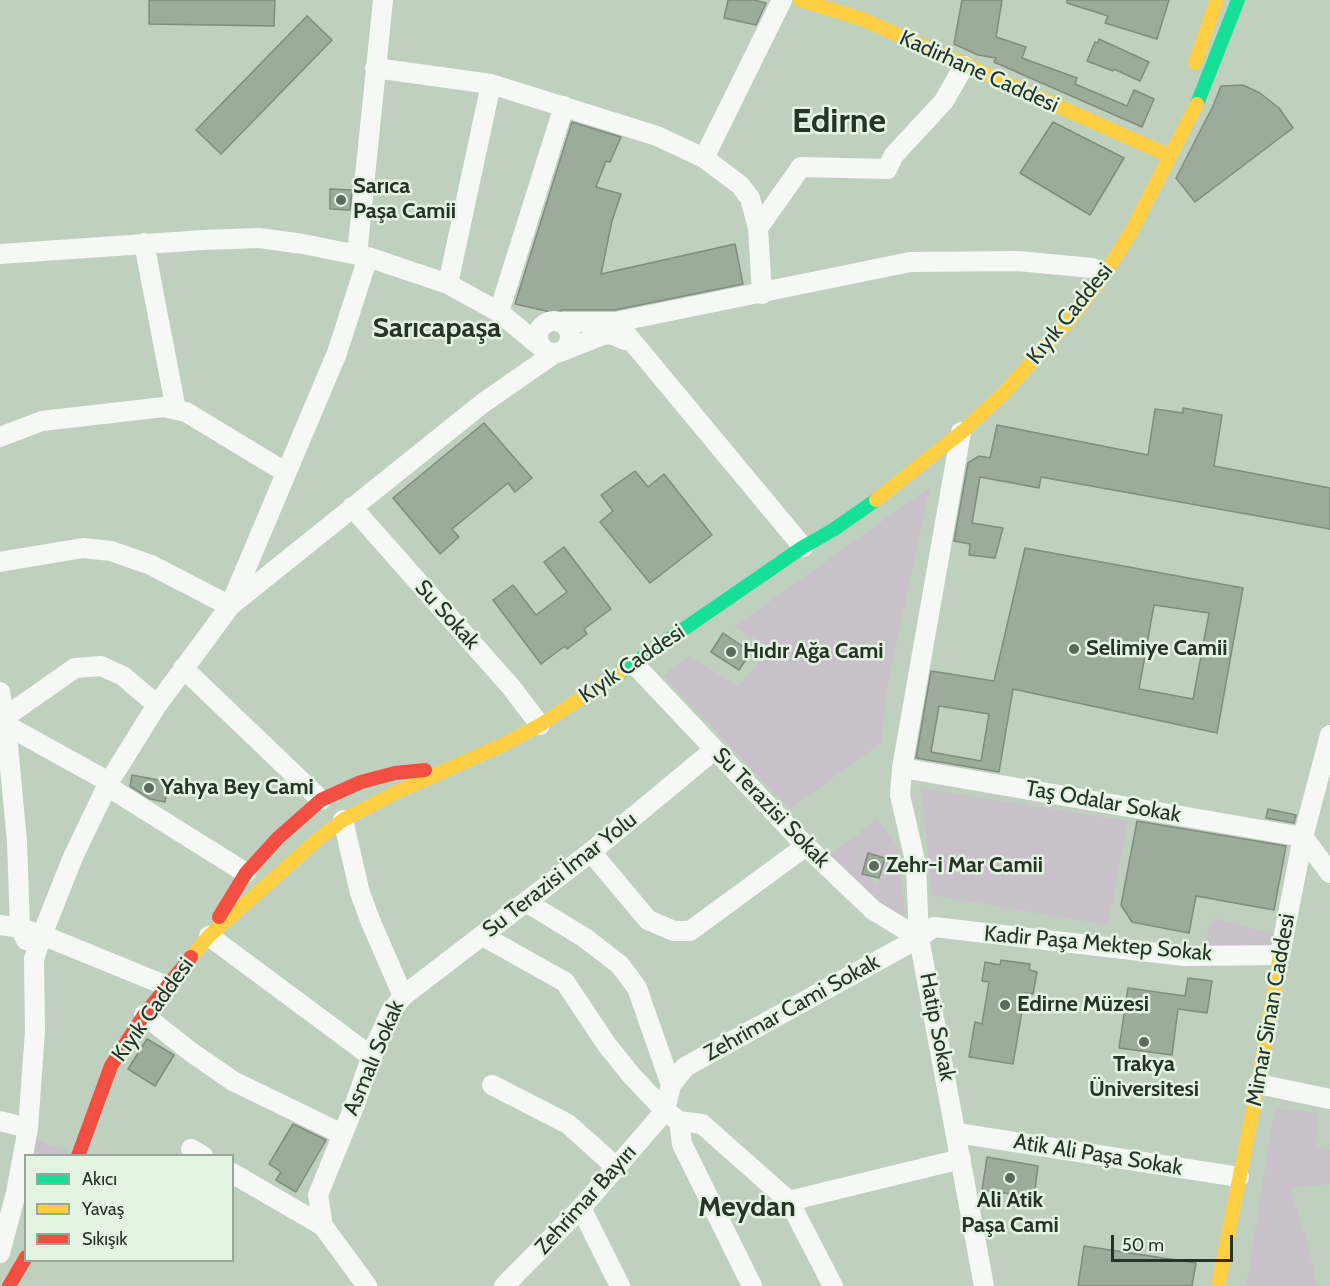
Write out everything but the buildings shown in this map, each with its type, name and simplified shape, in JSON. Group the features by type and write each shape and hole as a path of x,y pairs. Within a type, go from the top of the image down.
{"main road":[{"name":"Kadirhane Caddesi","path":"800,0 842,6 1153,155 1170,156"},
{"path":"1189,77 1217,0"},
{"name":"Kıyık Caddesi","path":"803,547 815,530 942,434 988,393 1099,265 1131,232 1213,66 1238,0"},
{"path":"1153,155 1164,133"},
{"name":"Kıyık Caddesi","path":"78,1154 111,1066 144,1015 209,936 317,840 343,820 397,792 505,744 540,725 634,664 803,547 833,530 899,483 1004,393 1071,318 1099,265"},
{"name":"Kıyık Caddesi","path":"209,936 246,873 278,838 321,800 361,782 395,773 452,767"},
{"name":"Mimar Sinan Caddesi","path":"1218,1286 1258,1084 1280,955"},
{"path":"9,1286 24,1260"}],"street":[{"path":"230,606 337,353 362,256 375,68 383,0"},
{"path":"704,158 782,0"},
{"path":"758,228 801,167 887,169 894,155 944,101 964,66"},
{"path":"375,68 491,84 657,136 704,158 740,185 750,198 758,228 762,294"},
{"path":"448,284 491,84"},
{"path":"499,312 564,106"},
{"path":"0,254 144,243 260,238 303,244 362,256 448,284 499,312 552,351"},
{"path":"144,243 176,410"},
{"path":"499,312 556,322 616,322 910,262 1018,261 1099,265"},
{"path":"0,1253 16,1193 28,1128 34,1031 34,959 73,857 108,784 157,705 230,606 483,403 552,351 568,345 569,330 556,322 542,326 538,331 538,342 552,351"},
{"path":"616,322 803,547"},
{"path":"552,351 603,335 620,337 635,346"},
{"path":"0,437 42,421 164,407 186,412 285,472"},
{"name":"Hatip Sokak","path":"961,432 902,768 900,795 916,865 919,938 984,1286"},
{"name":"Su Sokak","path":"352,507 511,687 540,725"},
{"path":"0,562 82,548 111,551 151,565 230,606"},
{"name":"Su Terazisi Sokak","path":"634,664 806,846 873,910 919,938"},
{"path":"5,721 75,668 101,666 123,676 157,705"},
{"path":"183,668 321,800"},
{"path":"0,692 5,721 16,841 20,928 34,959"},
{"path":"5,721 246,873"},
{"name":"Mimar Sinan Caddesi","path":"1280,955 1303,837 1330,735"},
{"name":"Su Terazisi İmar Yolu","path":"404,996 591,852 714,750"},
{"name":"Taş Odalar Sokak","path":"902,768 1303,837"},
{"name":"Asmalı Sokak","path":"343,820 360,893 404,996 391,1011 382,1029 318,1195 323,1226 367,1286"},
{"path":"1303,837 1330,873"},
{"path":"591,852 648,920 674,931 690,932 806,846"},
{"path":"526,902 585,938 620,965 637,988 671,1085 672,1116 682,1144 752,1286"},
{"path":"0,925 42,935 167,986"},
{"name":"Kadir Paşa Mektep Sokak","path":"919,938 934,927 1184,956 1280,955"},
{"path":"209,936 372,1057"},
{"path":"483,936 565,982 607,1045 639,1084 672,1116 702,1124 789,1201 833,1286"},
{"name":"Zehrimar Cami Sokak","path":"671,1085 685,1067 919,938"},
{"path":"144,1015 233,1081 342,1134"},
{"path":"1258,1084 1330,1099"},
{"path":"492,1085 568,1124 616,1167"},
{"name":"Zehrimar Bayırı","path":"504,1286 581,1208 616,1167 672,1116"},
{"path":"0,1122 28,1128"},
{"name":"Atik Ali Paşa Sokak","path":"957,1133 1239,1177"},
{"path":"789,1201 961,1159"},
{"path":"234,1174 323,1226"},
{"path":"581,1208 620,1286"}],"shaded area":[{"path":"930,487 889,678 881,743 790,809 663,676 689,656 738,686 771,648 734,627"},
{"path":"921,788 1128,821 1108,925 932,895"},
{"path":"877,819 900,853 905,916 891,912 830,855","holes":["868,853 885,858 878,884 871,882 872,876 862,874"]},
{"path":"1214,918 1277,934 1262,958 1203,944"},
{"path":"1275,1108 1319,1113 1316,1147 1330,1149 1330,1184 1290,1188 1310,1252 1316,1286 1246,1286"},
{"path":"33,1139 68,1151 66,1154 30,1154"}],"traffic: fast":[{"path":"1197,104 1238,0"},
{"path":"620,673 803,547 833,530 876,500"}],"traffic: slow":[{"path":"800,0 862,19 1170,156"},
{"path":"1195,63 1217,0"},
{"path":"876,500 963,431 1004,393 1071,318 1105,274 1131,232 1197,104"},
{"path":"191,957 209,936 317,840 343,820 397,792 505,744 540,725 620,673"},
{"path":"1218,1286 1258,1084 1280,955"}],"traffic: jam":[{"path":"219,917 246,873 278,838 321,800 361,782 395,773 425,770"},
{"path":"79,1154 111,1066 144,1015 191,957"},
{"path":"9,1286 24,1260"}],"place":[{"name":"Sarıca Paşa Camii","path":"341,200"},
{"name":"Selimiye Camii","path":"1074,649"},
{"name":"Hıdır Ağa Cami","path":"731,652"},
{"name":"Yahya Bey Cami","path":"149,788"},
{"name":"Zehr-i Mar Camii","path":"874,866"},
{"name":"Edirne Müzesi","path":"1005,1005"},
{"name":"Trakya Üniversitesi","path":"1144,1042"},
{"name":"Ali Atik Paşa Cami","path":"1010,1178"}],"district":[{"name":"Edirne","path":"839,122"},
{"name":"Sarıcapaşa","path":"437,329"},
{"name":"Meydan","path":"747,1208"}]}
